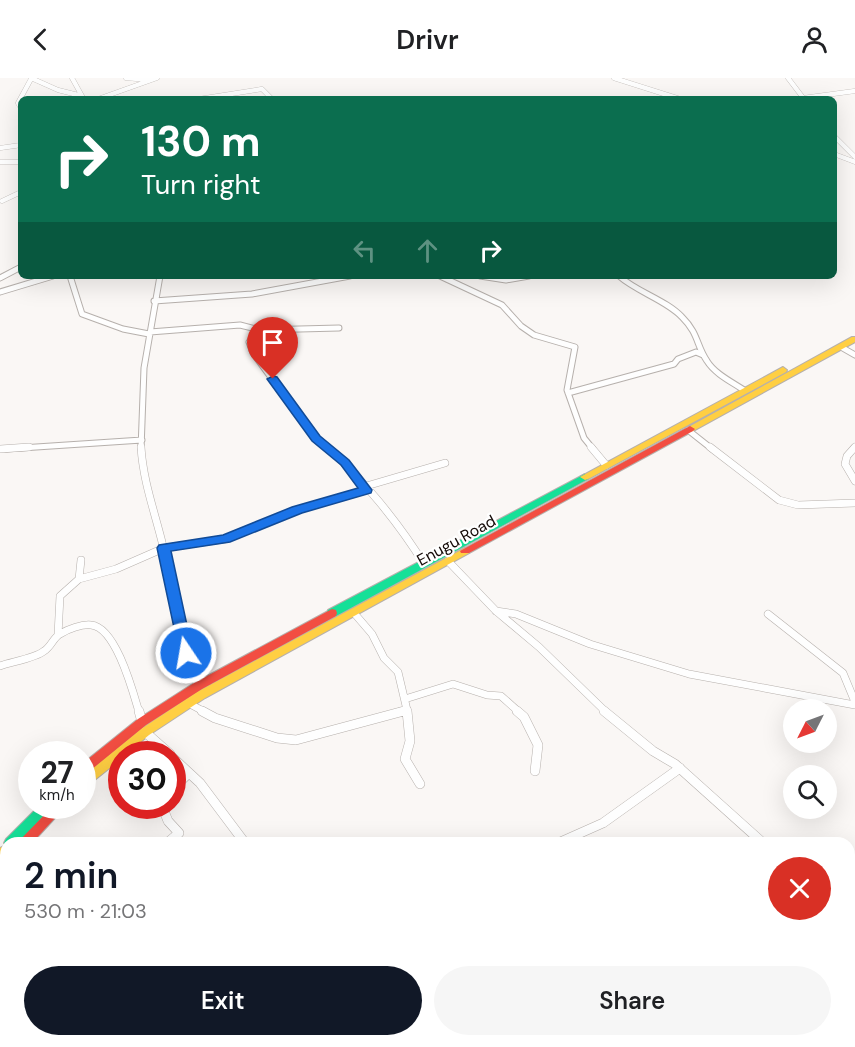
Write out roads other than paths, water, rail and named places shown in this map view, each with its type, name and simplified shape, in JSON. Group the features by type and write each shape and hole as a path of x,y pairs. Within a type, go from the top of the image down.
{"main road":[{"path":"96,761 198,686 855,332"},
{"name":"Enugu Road","path":"96,771 144,727 855,339"},
{"path":"17,837 34,819"},
{"path":"30,837 47,819"}],"street":[{"path":"72,78 82,96"},
{"path":"126,78 155,79"},
{"path":"614,78 671,96"},
{"path":"789,78 802,96"},
{"path":"22,96 31,79 79,96"},
{"path":"104,96 155,79"},
{"path":"214,96 262,89 269,96"},
{"path":"819,96 855,91"},
{"path":"837,139 855,157"},
{"path":"0,148 18,145"},
{"path":"837,155 855,162"},
{"path":"0,162 18,162"},
{"path":"2,201 18,193"},
{"path":"0,278 18,269"},
{"path":"0,292 43,279"},
{"path":"71,279 82,314 123,329 170,333 240,325 260,330 339,328"},
{"path":"159,279 146,350 142,391 142,462 164,548 186,653 198,686"},
{"path":"154,301 217,300 336,279"},
{"path":"448,279 502,305 515,321 535,335 575,347 568,393 584,438 606,465"},
{"path":"458,279 460,284"},
{"path":"622,279 680,314 695,331 703,355 711,367 744,390"},
{"path":"260,330 249,342 253,353 316,439 345,463 413,546 424,564"},
{"path":"841,347 855,355"},
{"path":"568,393 674,364 678,359 696,352 703,355"},
{"path":"688,430 779,500 798,505 855,503"},
{"path":"0,448 142,440"},
{"path":"855,447 846,454 844,460 845,466 855,481"},
{"path":"58,635 60,596 79,579 116,570 164,548 226,539 297,510 445,463"},
{"path":"79,579 81,560"},
{"path":"448,561 496,611 539,647 597,705 653,751 680,768 756,837"},
{"path":"496,611 516,614 590,644 689,674 855,703"},
{"path":"354,613 372,634 384,658 398,672 407,710 410,741 405,759 420,784"},
{"path":"768,614 843,673 855,703"},
{"path":"0,666 44,652 58,635 74,628 91,626 104,633 116,647 127,672 144,727 157,741"},
{"path":"405,699 453,684 487,695 501,696 524,717 538,745 535,771"},
{"path":"188,703 215,718 277,738 296,740 407,710"},
{"path":"572,837 603,823 680,768"},
{"path":"186,769 214,800 241,837"},
{"path":"186,775 189,772"},
{"path":"167,819 179,833 174,837"}]}
